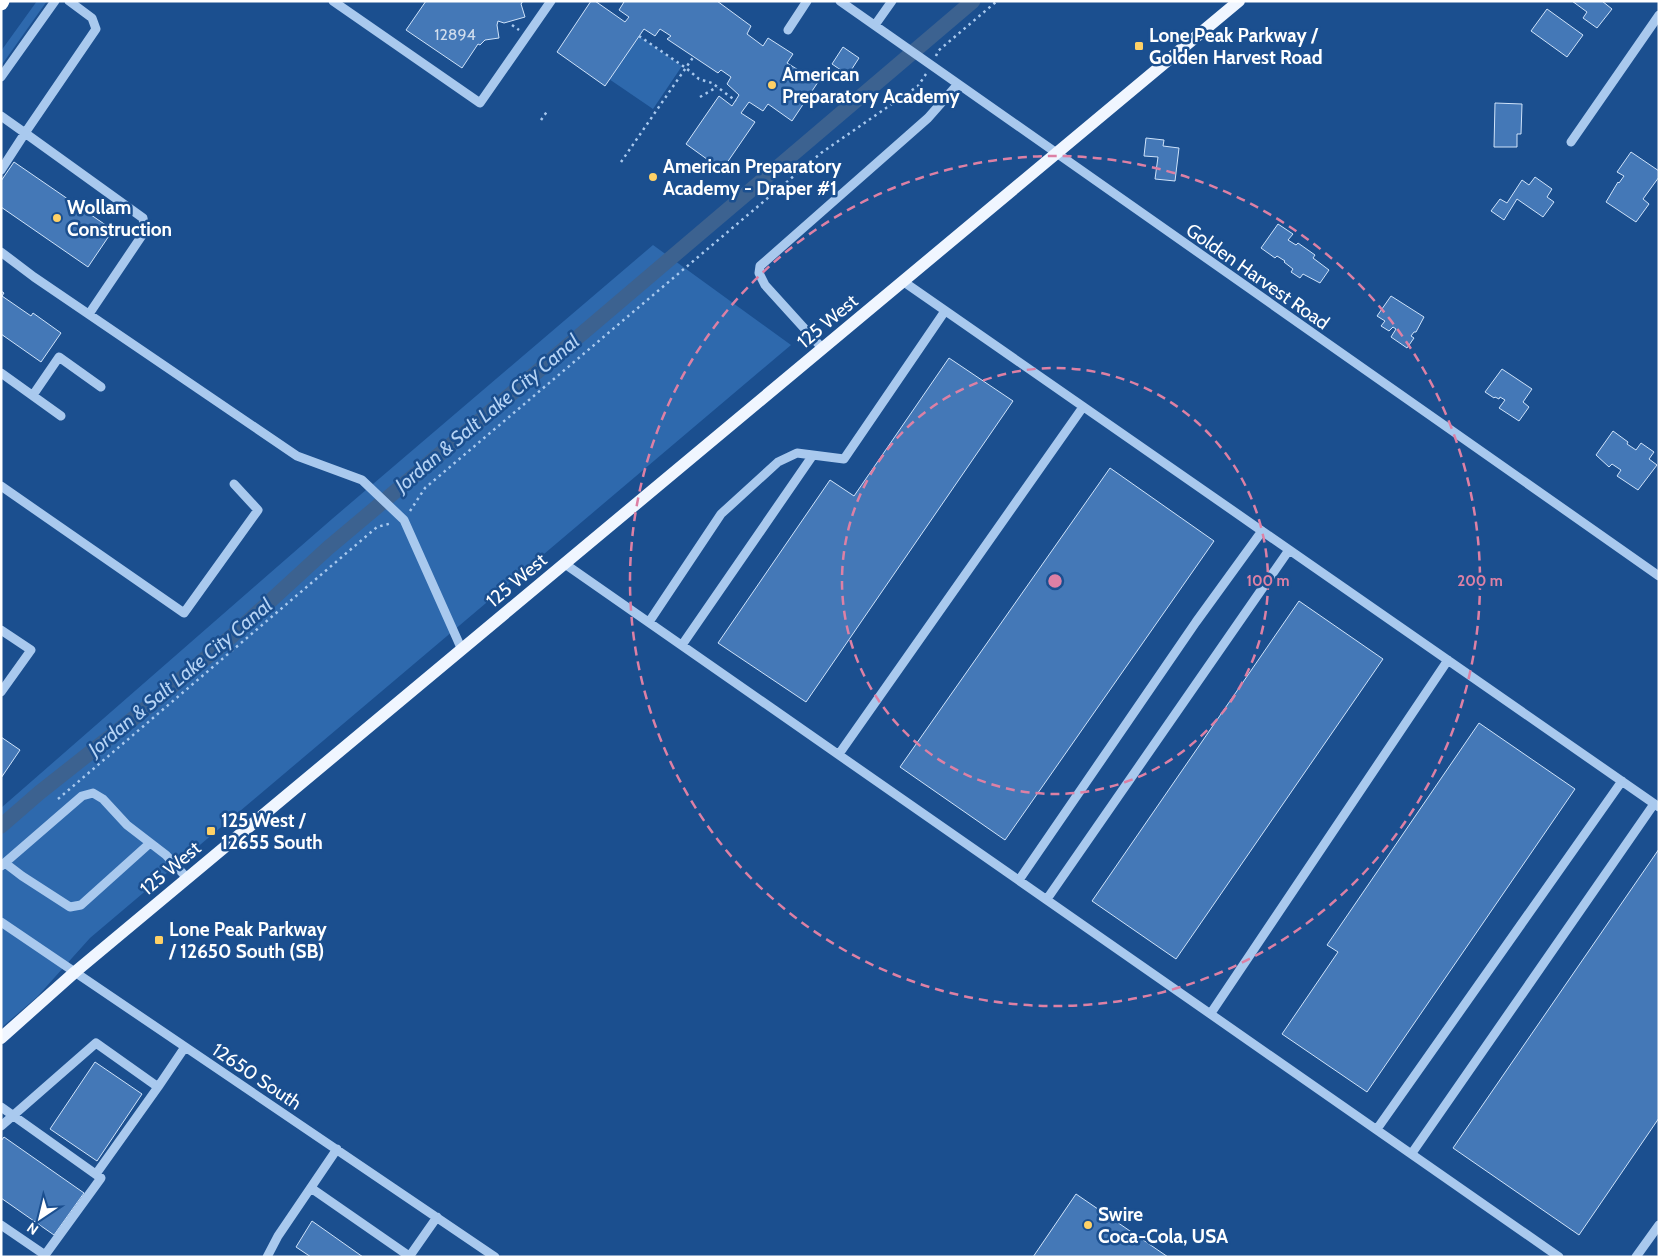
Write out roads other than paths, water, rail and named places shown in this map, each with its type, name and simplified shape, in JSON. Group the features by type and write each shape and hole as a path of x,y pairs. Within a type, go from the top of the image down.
{"main road":[{"name":"125 West","path":"1,1038 75,972 187,878 823,350 1239,1"}],"street":[{"path":"1,77 55,1"},
{"path":"1,170 96,29 92,18 69,1"},
{"path":"338,3 480,102 551,1"},
{"path":"788,30 807,1"},
{"name":"Golden Harvest Road","path":"840,1 1659,576"},
{"path":"875,25 892,1"},
{"path":"1571,142 1659,15"},
{"path":"823,350 765,286 759,272 760,266 928,118 958,84"},
{"path":"1,116 143,218 145,231 89,314"},
{"path":"1,252 297,456 362,480 402,518 462,650"},
{"path":"904,282 1657,805 1412,1153"},
{"path":"649,622 721,514 778,462 797,453 844,459 945,311"},
{"path":"32,395 59,357 101,387"},
{"path":"1,373 62,416"},
{"path":"839,754 1083,407"},
{"path":"682,645 813,455"},
{"path":"1,486 184,612 258,510 234,484"},
{"path":"1019,880 1191,630 1262,531"},
{"path":"1047,899 1289,550"},
{"path":"565,564 1559,1257"},
{"path":"1,630 31,650 1,692"},
{"path":"1211,1013 1448,660"},
{"path":"1377,1129 1622,781"},
{"path":"150,843 81,905 70,908 3,865 82,796 93,793 103,800 128,826 166,855 187,878"},
{"name":"12650 South","path":"1,922 495,1257"},
{"path":"1,1126 96,1043 158,1087"},
{"path":"96,1174 185,1047"},
{"path":"1,1107 101,1178 45,1255 1,1225"},
{"path":"267,1257 278,1236 337,1149"},
{"path":"310,1188 409,1256 436,1217"},
{"path":"1636,1257 1659,1225"}],"waterway":[{"name":"Jordan & Salt Lake City Canal","path":"1,826 232,636 328,548 973,1"}],"place":[{"name":"Lone Peak Parkway / Golden Harvest Road","path":"1139,46"},
{"name":"American Preparatory Academy","path":"772,85"},
{"name":"American Preparatory Academy - Draper #1","path":"653,177"},
{"name":"Wollam Construction","path":"57,218"},
{"name":"125 West / 12655 South","path":"211,831"},
{"name":"Lone Peak Parkway / 12650 South (SB)","path":"159,940"},
{"name":"Swire Coca-Cola, USA","path":"1088,1225"}]}
